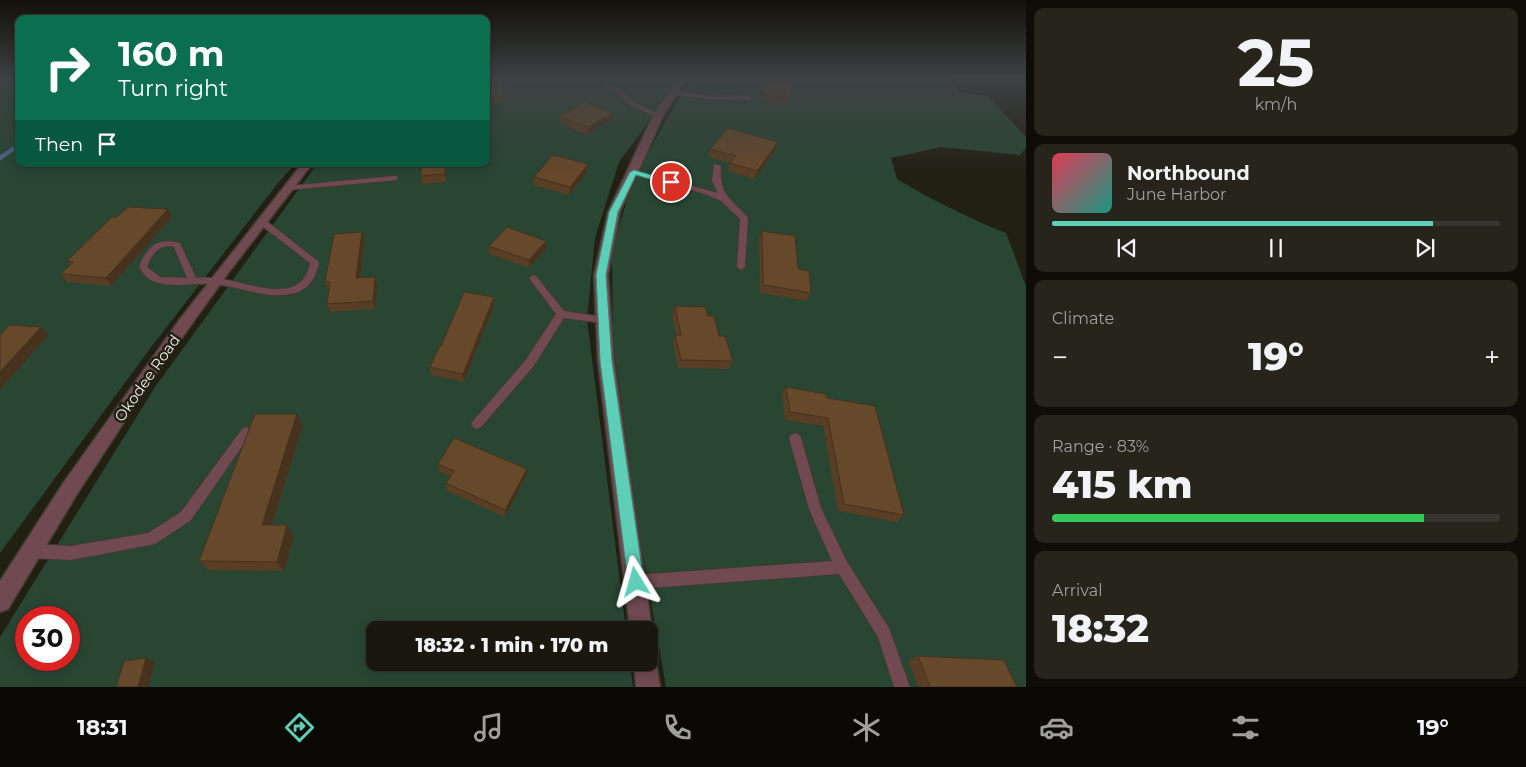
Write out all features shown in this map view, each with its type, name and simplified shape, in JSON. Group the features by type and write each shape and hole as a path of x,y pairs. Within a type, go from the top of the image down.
{"street":[{"path":"640,621 606,361 601,275 606,241 614,212 663,109"},
{"name":"Okodee Road","path":"0,601 30,551 149,373 216,280 305,167"},
{"path":"646,671 648,687"}],"lane":[{"path":"643,109 658,116"},
{"path":"717,166 716,181 724,199"},
{"path":"634,172 708,192 724,199 744,218 741,268"},
{"path":"288,188 394,178"},
{"path":"193,281 177,245 166,242 158,245 147,257 143,267 149,274 159,280 193,281 216,280 275,291 291,291 307,282 313,275 315,262 261,221"},
{"path":"533,278 561,314 604,320"},
{"path":"477,424 529,364 561,314"},
{"path":"30,551 71,554 150,539 186,516 246,432"},
{"path":"796,438 815,509 842,567 884,633 902,687"},
{"path":"636,582 842,567"}],"green space":[{"path":"0,109 15,109 15,167 292,167 152,346 0,553"},
{"path":"490,109 658,109 619,162 595,238 587,319 625,621 366,621 366,671 631,671 633,687 0,687 0,637 15,613 15,671 80,671 80,606 19,606 155,387 315,167 490,167"},
{"path":"673,109 1000,109 1026,137 1026,148 1020,155 941,147 891,158 897,179 950,208 1006,233 1026,286 1026,687 666,687 658,642 658,621 654,621 641,545 613,342 612,261 614,242 635,175"}],"building":[{"path":"572,109 603,109 613,113 588,127 559,116"},
{"path":"728,128 778,142 757,171 730,163 736,156 710,149"},
{"path":"553,155 588,164 570,187 534,177"},
{"path":"421,167 445,167 445,174 421,176"},
{"path":"128,207 168,209 106,278 61,274 73,262 67,261 112,217 117,217"},
{"path":"507,227 546,241 529,260 489,246"},
{"path":"762,231 795,236 798,269 809,271 811,293 763,285"},
{"path":"362,232 356,278 375,277 373,301 327,304 330,282 325,282 334,234"},
{"path":"464,292 494,297 463,374 430,367 441,346"},
{"path":"675,306 705,307 708,316 714,316 719,336 725,336 733,361 681,360 675,335 681,335"},
{"path":"10,325 41,327 0,372 0,335"},
{"path":"786,387 826,394 827,398 875,406 904,515 844,504 828,418 790,412"},
{"path":"255,414 297,414 262,525 287,525 277,562 199,561"},
{"path":"454,438 527,469 505,510 446,483 454,471 438,464"},
{"path":"918,656 1004,660 1017,687 930,687"},
{"path":"146,658 138,687 116,687 124,661"}],"waterway":[{"path":"0,158 15,148"}],"route":[{"path":"636,582 606,361 601,275 606,241 614,212 634,172 671,182"}]}
